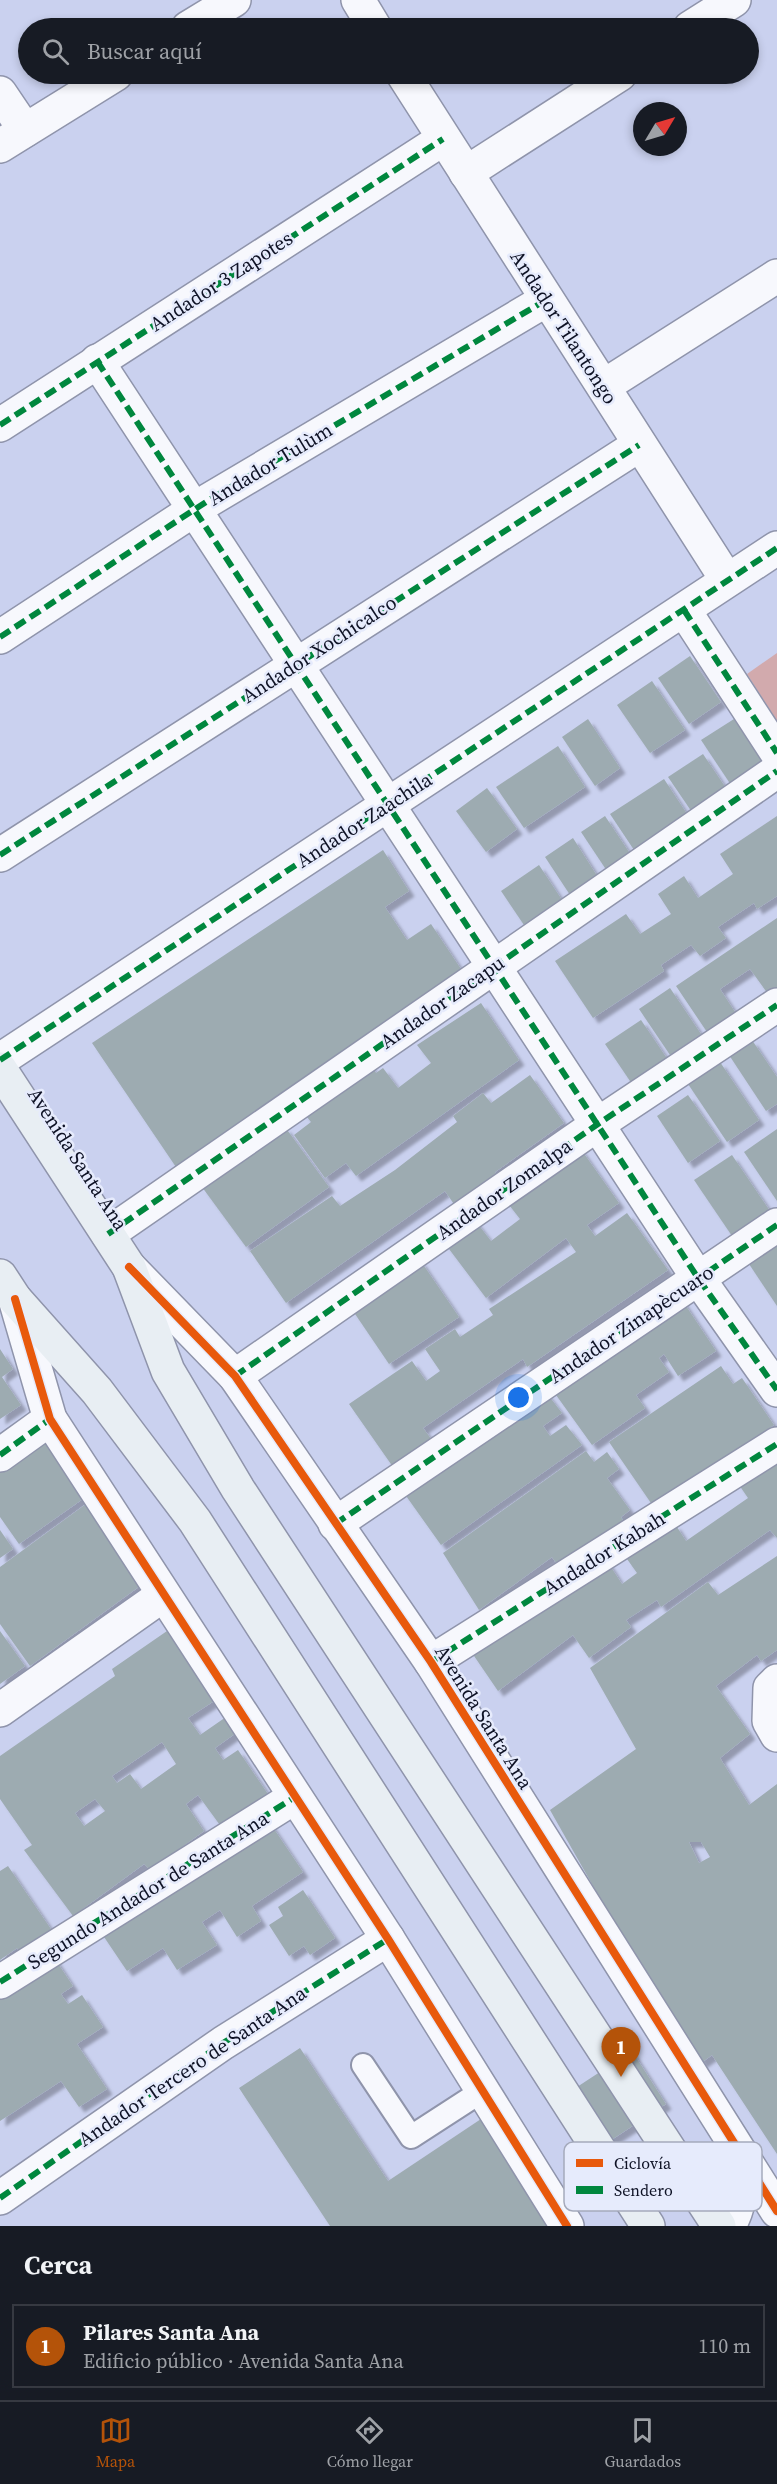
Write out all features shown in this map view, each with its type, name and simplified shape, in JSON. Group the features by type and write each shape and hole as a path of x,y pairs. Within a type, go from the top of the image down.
{"main road":[{"name":"Avenida Santa Ana","path":"0,1069 129,1267 168,1371 238,1489 664,2142"},
{"path":"7,1287 97,1391 195,1521 594,2142"},
{"path":"638,2211 648,2226"},
{"name":"Avenida Santa Ana","path":"709,2211 719,2226"}],"street":[{"path":"204,18 234,0"},
{"path":"358,0 369,18"},
{"path":"706,18 734,0"},
{"path":"0,93 12,138 100,84"},
{"name":"Andador Tilantongo","path":"409,84 727,580"},
{"path":"466,173 604,84"},
{"name":"Andador 3 Zapotes","path":"0,425 443,139"},
{"path":"604,386 777,276"},
{"name":"Andador Tulùm","path":"0,637 194,510 546,300"},
{"path":"97,361 698,1278 777,1390"},
{"name":"Andador Xochicalco","path":"0,855 639,445"},
{"name":"Andador Zaachila","path":"0,1060 777,548"},
{"path":"684,610 777,753"},
{"name":"Andador Zacapu","path":"108,1234 777,771"},
{"name":"Andador Zomalpa","path":"235,1376 598,1124 777,1005"},
{"name":"Andador Zinapècuaro","path":"335,1524 777,1225"},
{"name":"Avenida Santa Ana","path":"129,1267 235,1376 431,1662 732,2142"},
{"path":"7,1287 50,1419 388,1939 567,2225"},
{"path":"0,1455 50,1419"},
{"name":"Andador Kabah","path":"431,1662 777,1444"},
{"path":"0,1710 163,1595"},
{"path":"777,1681 770,1688 769,1721 777,1735"},
{"name":"Segundo Andador de Santa Ana","path":"0,1982 295,1797"},
{"name":"Andador Tercero de Santa Ana","path":"0,2198 223,2043 388,1939"},
{"path":"723,2128 730,2142"},
{"name":"Avenida Santa Ana","path":"762,2188 777,2211"},
{"path":"729,2226 735,2211"}],"lane":[{"path":"363,2065 411,2137 482,2091"}],"shaded area":[{"path":"777,653 777,721 747,674"}],"building":[{"path":"690,656 721,702 689,724 658,678"},
{"path":"652,681 685,730 650,753 617,705"},
{"path":"588,719 620,768 595,786 562,737"},
{"path":"734,719 769,772 737,794 701,740"},
{"path":"558,746 585,787 524,828 496,787"},
{"path":"703,754 732,797 698,821 668,777"},
{"path":"664,779 693,823 640,859 610,814"},
{"path":"487,788 517,829 486,852 456,811"},
{"path":"605,816 635,861 611,877 581,832"},
{"path":"777,816 777,896 757,909 754,903 718,927 726,938 700,956 691,945 661,965 664,971 593,1018 555,961 626,914 640,934 671,914 658,894 684,876 698,898 733,874 720,854"},
{"path":"573,838 601,882 574,901 545,857"},
{"path":"383,850 409,891 385,907 407,940 431,924 465,975 178,1170 92,1043"},
{"path":"539,865 566,906 528,931 501,891"},
{"path":"777,918 777,988 768,994 750,969 720,989 737,1015 709,1035 676,986"},
{"path":"670,988 701,1034 670,1055 639,1009"},
{"path":"481,1003 519,1060 356,1176 346,1163 325,1178 294,1135 311,1122 303,1112 370,1064 376,1073 383,1068 398,1088 431,1063 417,1045"},
{"path":"641,1020 668,1060 632,1084 605,1044"},
{"path":"752,1040 777,1077 777,1104 766,1111 729,1055"},
{"path":"720,1062 759,1120 727,1142 688,1084"},
{"path":"530,1075 564,1123 495,1172 502,1181 460,1213 445,1191 286,1303 250,1251 332,1196 340,1206 395,1170 457,1122 453,1116 483,1093 491,1103"},
{"path":"688,1095 720,1141 688,1163 657,1116"},
{"path":"285,1127 329,1187 246,1247 202,1187"},
{"path":"777,1129 777,1201 744,1152"},
{"path":"580,1148 619,1203 587,1225 595,1236 627,1213 668,1270 527,1367 523,1359 423,1428 432,1440 393,1467 349,1404 412,1361 426,1381 440,1371 425,1349 455,1329 460,1337 493,1315 489,1309 576,1252 566,1238 486,1298 443,1241 474,1219 491,1241 520,1219 506,1201"},
{"path":"732,1155 770,1211 732,1236 694,1180"},
{"path":"777,1245 777,1306 749,1264"},
{"path":"420,1260 459,1317 389,1364 351,1308"},
{"path":"680,1297 716,1351 678,1376 664,1354 659,1358 669,1372 636,1395 645,1408 592,1445 551,1388"},
{"path":"0,1349 13,1369 2,1377 21,1405 0,1419"},
{"path":"721,1366 733,1384 742,1378 774,1425 653,1506 609,1442"},
{"path":"545,1391 562,1413 543,1426 550,1436 566,1425 582,1445 441,1545 399,1486"},
{"path":"44,1436 87,1496 19,1544 0,1517 0,1468"},
{"path":"586,1451 594,1462 607,1452 619,1469 607,1478 630,1510 621,1517 626,1526 563,1573 552,1557 479,1610 443,1553"},
{"path":"771,1456 777,1464 777,1538 770,1530 661,1607 657,1600 626,1620 631,1627 589,1658 573,1635 498,1691 470,1650 605,1558 622,1584 637,1573 627,1559 675,1524 686,1541 748,1498 737,1482"},
{"path":"86,1504 144,1583 30,1666 0,1624 0,1567"},
{"path":"0,1530 13,1549 0,1558"},
{"path":"777,1556 777,1650 761,1661 757,1655 716,1686 750,1734 720,1758 749,1805 777,1784 777,2154 712,2055 701,2063 614,1923 550,1810 636,1749 590,1668 708,1582 718,1595","holes":["689,1842 701,1842 710,1857 699,1863"]},
{"path":"0,1631 25,1666 0,1684"},
{"path":"167,1631 214,1701 188,1718 200,1735 226,1717 236,1733 215,1748 223,1760 238,1750 272,1800 225,1832 198,1795 186,1804 204,1831 150,1870 144,1864 73,1916 24,1850 32,1845 0,1799 0,1756 115,1676 112,1669","holes":["162,1742 176,1764 141,1789 130,1774 117,1783 112,1776","95,1799 105,1811 84,1826 75,1813"]},
{"path":"270,1823 303,1872 252,1906 261,1921 237,1937 220,1910 202,1922 217,1945 177,1970 163,1948 127,1971 98,1928"},
{"path":"8,1866 55,1935 23,1957 17,1948 0,1960 0,1871"},
{"path":"303,1890 335,1938 310,1955 304,1946 289,1956 269,1925 283,1916 278,1907"},
{"path":"53,1956 73,1986 61,1994 68,2004 82,1995 103,2027 77,2044 107,2089 79,2107 61,2081 0,2121 0,1991"},
{"path":"300,2048 388,2181 481,2119 551,2226 330,2226 239,2088"},
{"path":"632,2051 666,2104 608,2142 597,2142 551,2104"}],"marked path":[{"path":"0,425 443,139"},
{"path":"0,637 209,500 546,300"},
{"path":"97,361 698,1278 777,1390"},
{"path":"0,855 639,445"},
{"path":"0,1060 777,548"},
{"path":"684,610 777,753"},
{"path":"108,1234 777,771"},
{"path":"235,1376 598,1124 777,1005"},
{"path":"335,1524 777,1225"},
{"path":"0,1455 50,1419"},
{"path":"431,1662 777,1444"},
{"path":"0,1982 295,1797"},
{"path":"0,2198 223,2043 388,1939"}],"cycle path":[{"path":"129,1267 235,1376 431,1662 734,2142"},
{"path":"15,1299 50,1419 388,1939 567,2226"},
{"path":"762,2187 777,2211"}],"place":[{"name":"Pilares Santa Ana","path":"621,2077"}]}
